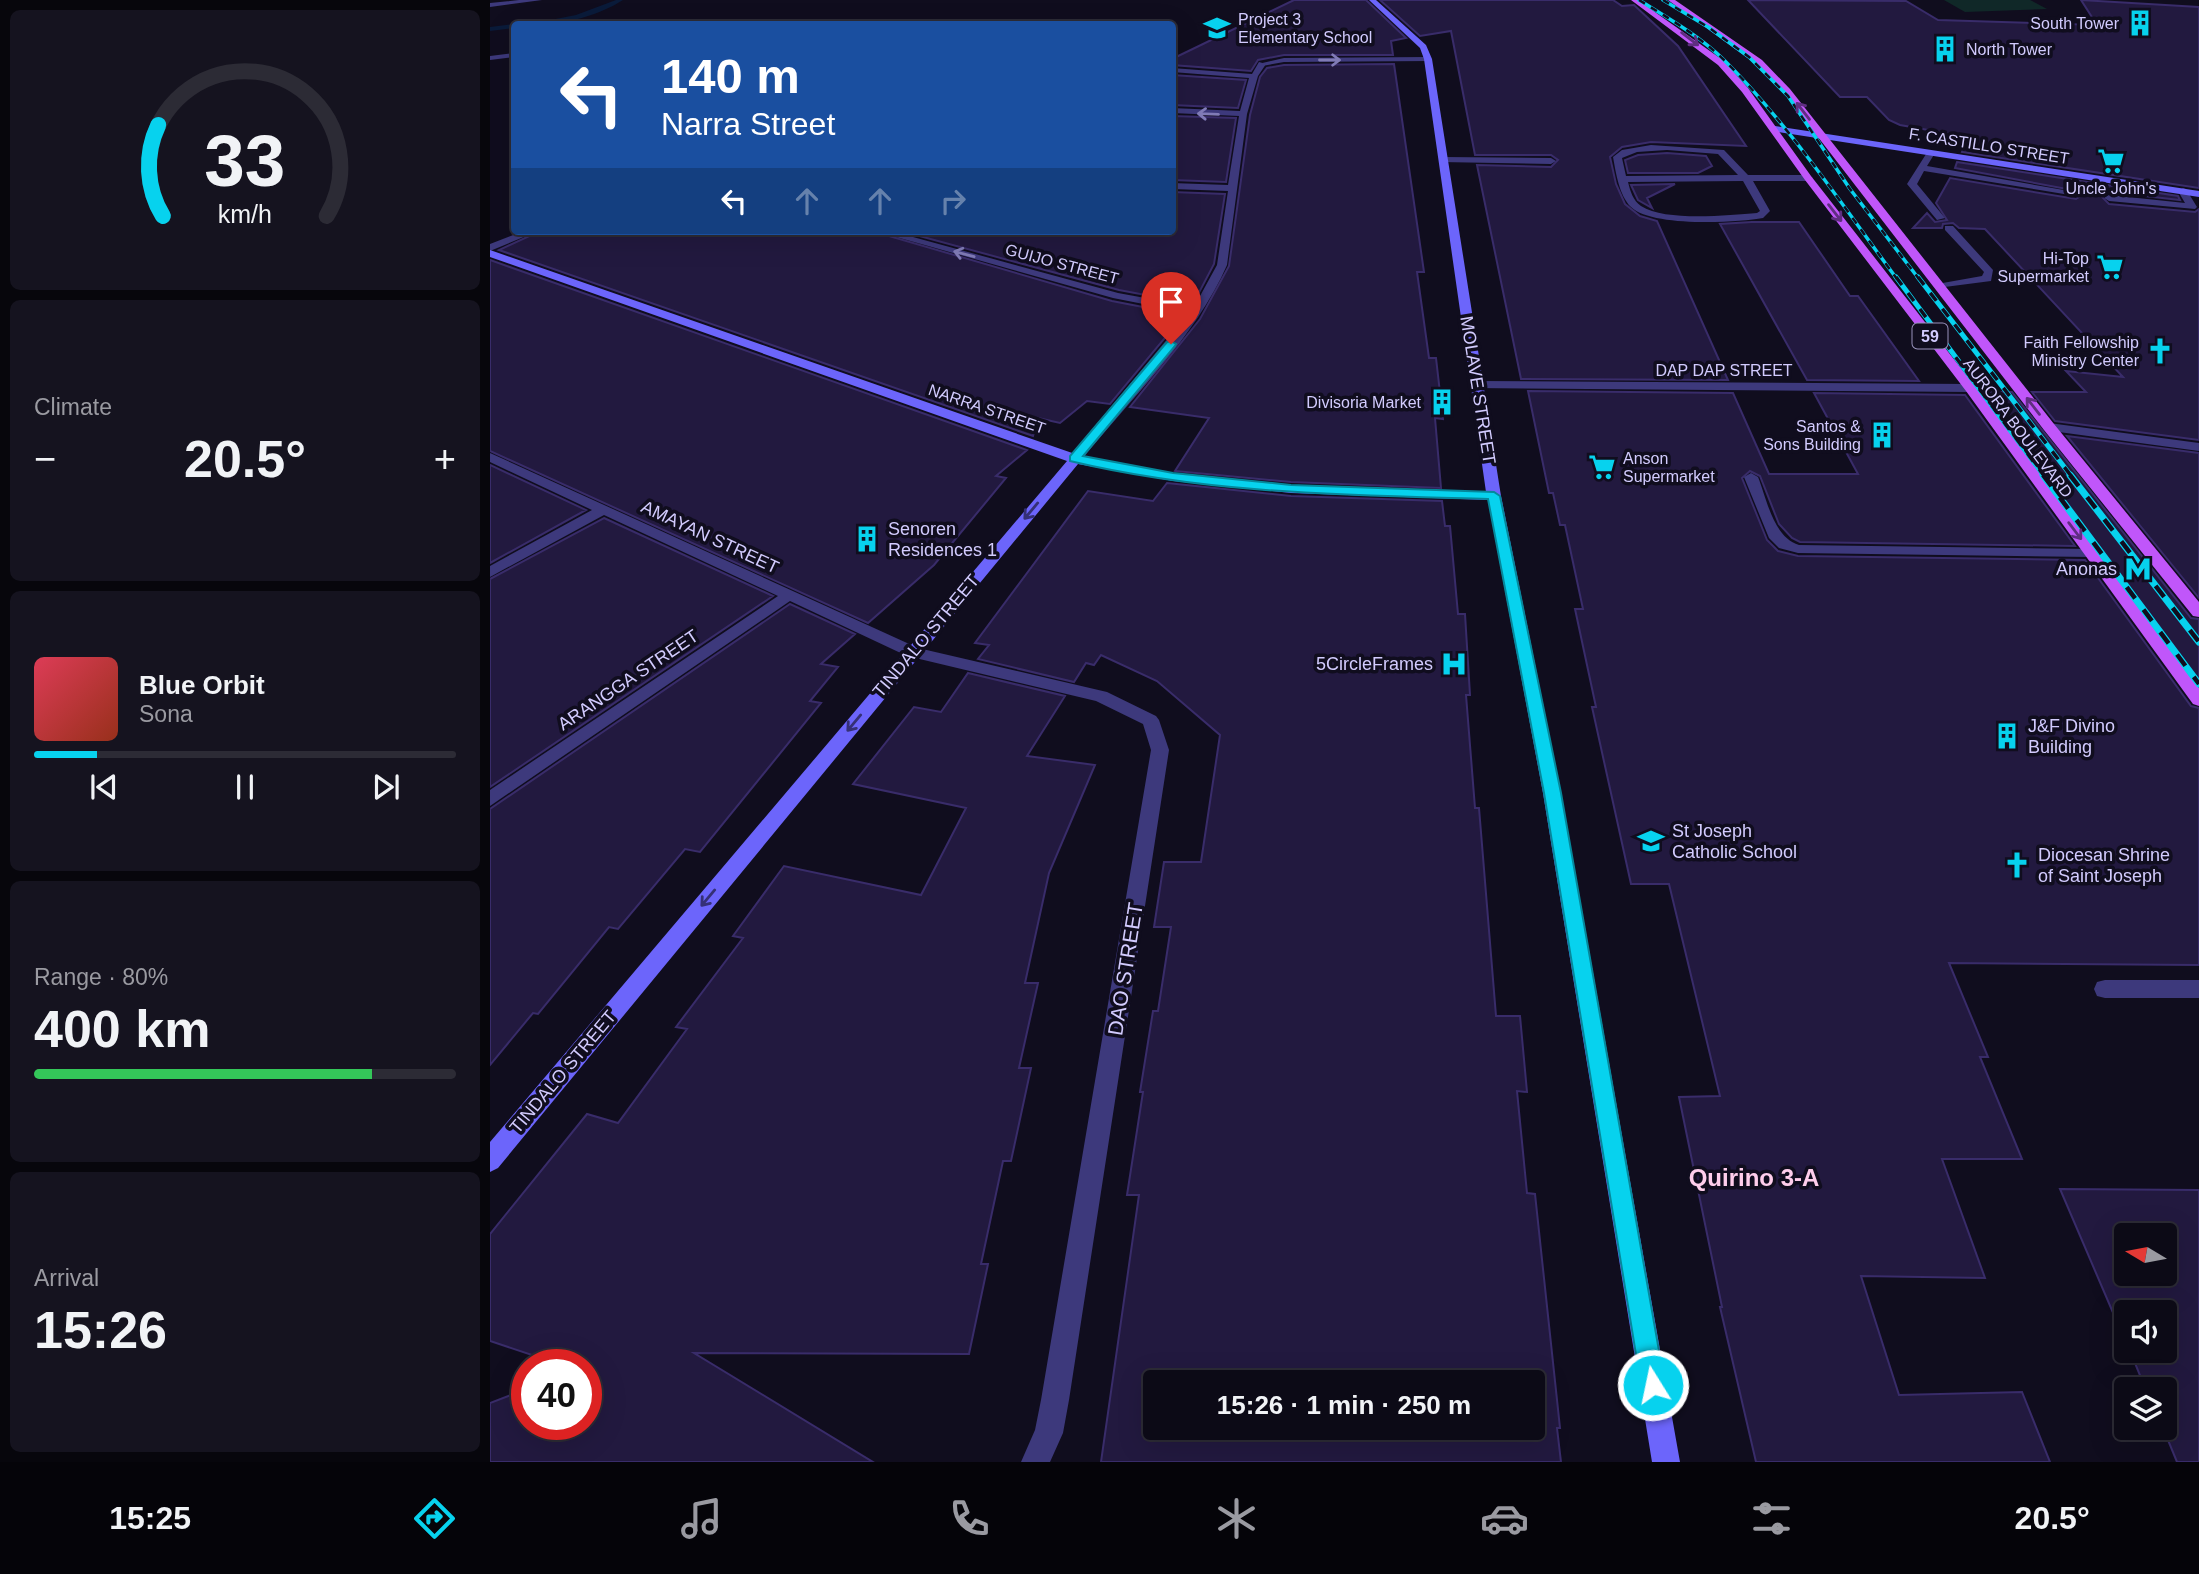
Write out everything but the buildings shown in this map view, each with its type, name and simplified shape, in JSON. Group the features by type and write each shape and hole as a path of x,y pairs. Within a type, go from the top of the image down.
{"main road":[{"name":"AURORA BOULEVARD","path":"1634,0 1721,63 1775,129 1808,178 1970,388 2199,700"},
{"name":"AURORA BOULEVARD","path":"1671,0 1759,62 1787,91 2049,427 2199,612"}],"street":[{"path":"490,5 539,0"},
{"name":"MOLAVE STREET","path":"1372,0 1423,47 1427,59 1494,496 1552,793 1666,1462"},
{"path":"490,58 511,55"},
{"name":"TINDALO STREET","path":"490,1160 1197,311 1222,265 1243,114 1254,76 1262,64 1284,60 1427,59"},
{"path":"1176,70 1254,76"},
{"path":"1176,110 1243,114"},
{"name":"F. CASTILLO STREET","path":"1775,129 2199,194"},
{"path":"1675,149 1721,152 1747,179 1760,197 1765,211 1760,216 1661,215 1638,208 1629,198 1622,178 1617,157 1623,152 1675,149"},
{"path":"1931,153 1912,184 1940,218"},
{"path":"1443,160 1551,161"},
{"path":"1921,168 2076,192"},
{"path":"1622,178 1808,178"},
{"path":"1176,186 1234,188"},
{"path":"2109,198 2192,207 2183,191"},
{"path":"1941,286 1978,283 1987,279 1989,272 1949,228"},
{"path":"490,250 524,235"},
{"name":"GUIJO STREET","path":"895,235 1117,296 1197,311"},
{"name":"NARRA STREET","path":"490,250 1075,458 1173,477 1291,489 1494,496"},
{"name":"DAP DAP STREET","path":"1477,385 1970,388"},
{"path":"2049,427 2199,447"},
{"name":"AMAYAN STREET","path":"490,457 913,652"},
{"path":"1751,477 1774,535 1778,541 1798,549 2092,554"},
{"path":"490,572 604,509"},
{"name":"ARANGGA STREET","path":"490,799 789,595"},
{"name":"DAO STREET","path":"913,652 1101,696 1150,720 1160,750 1055,1400 1049,1433 1035,1462"},
{"path":"2105,989 2199,989"}],"green space":[{"path":"1944,0 2030,0 2047,9 1965,12"}],"waterway":[{"path":"556,21 578,16 620,0"},
{"path":"490,29 511,26"}],"railway":[{"path":"1639,0 1703,42 1747,84 1814,165 1897,279"},
{"path":"1663,0 1708,27 1749,57 1788,96 1850,189 1919,279"},
{"path":"1896,277 2045,477"},
{"path":"1918,277 2072,477"},
{"path":"2043,475 2199,684"},
{"path":"2070,475 2199,642"}],"place":[{"name":"South Tower","path":"2140,23"},
{"name":"Project 3 Elementary School","path":"1217,28"},
{"name":"North Tower","path":"1945,49"},
{"name":"Uncle John's","path":"2111,161"},
{"name":"Hi-Top Supermarket","path":"2110,267"},
{"name":"Faith Fellowship Ministry Center","path":"2160,351"},
{"name":"Divisoria Market","path":"1442,402"},
{"name":"Santos & Sons Building","path":"1882,435"},
{"name":"Anson Supermarket","path":"1602,467"},
{"name":"Senoren Residences 1","path":"867,539"},
{"name":"Anonas","path":"2138,569"},
{"name":"5CircleFrames","path":"1454,664"},
{"name":"J&F Divino Building","path":"2007,736"},
{"name":"St Joseph Catholic School","path":"1651,841"},
{"name":"Diocesan Shrine of Saint Joseph","path":"2017,865"}],"district":[{"name":"Quirino 3-A","path":"1754,1177"}],"route":[{"path":"1171,344 1075,458 1173,477 1291,489 1494,496 1552,793 1653,1385"}]}
